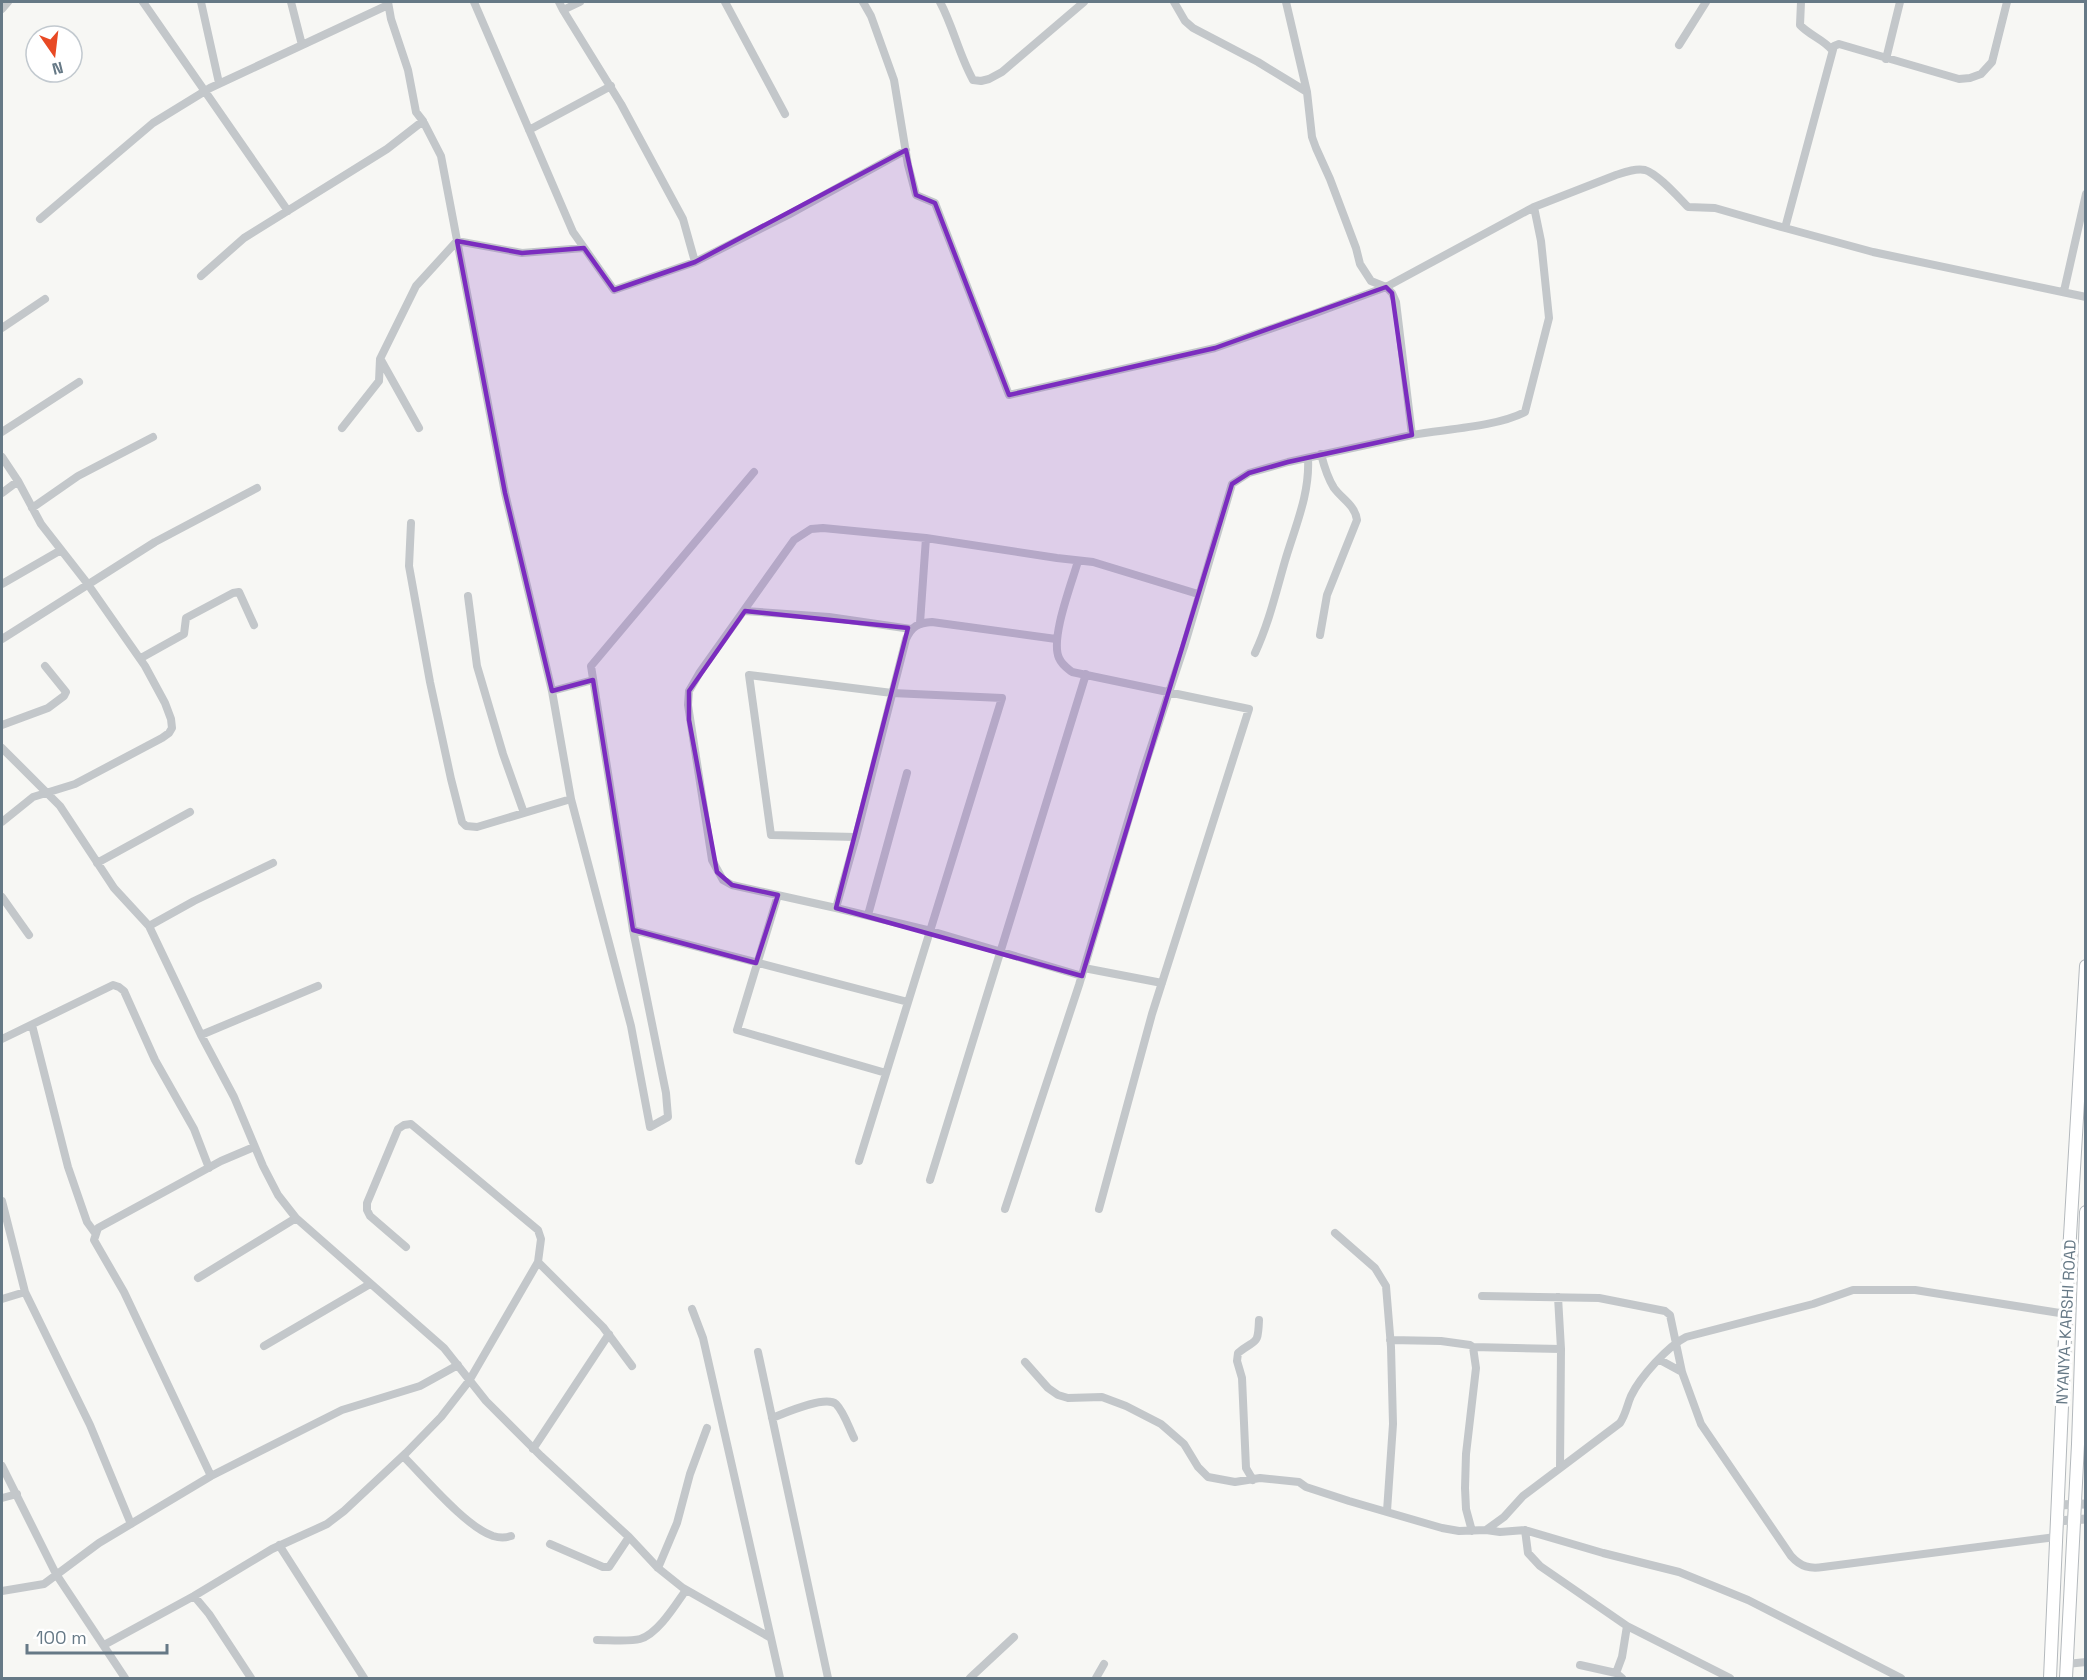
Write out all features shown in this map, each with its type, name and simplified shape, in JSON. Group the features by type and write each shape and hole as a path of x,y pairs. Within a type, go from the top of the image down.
{"main road":[{"name":"NYANYA-KARSHI ROAD","path":"2050,1678 2066,1314 2085,966"},
{"name":"NYANYA-KARSHI ROAD","path":"2066,1678 2080,1519 2085,1212"},
{"path":"2071,1230 2085,1232"}],"street":[{"path":"2,9 8,2"},
{"path":"143,2 288,211"},
{"path":"201,2 219,83"},
{"path":"291,2 302,45"},
{"path":"474,2 573,232 614,290 695,262 788,215 906,150"},
{"path":"559,2 611,86 682,219 695,262"},
{"path":"563,10 580,2"},
{"path":"725,2 785,114"},
{"path":"863,2 871,16 894,80 916,195 935,203 1009,395 1215,348 1386,287 1534,207 1616,174 1638,170 1654,175 1688,207 1715,208 1873,252 2085,297"},
{"path":"939,2 948,17 968,71 973,80 981,81 1002,72 1083,2"},
{"path":"1067,2 1073,11"},
{"path":"1174,2 1185,21 1193,28 1258,62 1307,92"},
{"path":"1286,2 1307,92 1312,136 1316,148 1330,179 1360,264 1371,280 1386,287 1392,293 1396,302 1412,435"},
{"path":"1679,45 1706,2"},
{"path":"1801,2 1800,25 1820,38 1832,50"},
{"path":"1886,59 1900,2"},
{"path":"1785,228 1832,50 1839,44 1959,79 1970,78 1981,74 1992,62 2007,2"},
{"path":"40,219 153,123 204,91 388,3 408,70 416,112 441,156 505,493 552,691 571,799 631,1026 650,1126 668,1117 666,1093 633,930 591,666 754,472"},
{"path":"529,129 611,86"},
{"path":"201,276 244,238 387,149 423,121"},
{"path":"2064,291 2085,194"},
{"path":"1005,1209 1083,972 1232,484 1249,473 1321,454 1489,422 1525,412 1549,326 1541,241 1534,207"},
{"path":"457,241 522,254 584,248"},
{"path":"342,428 379,381 380,359 416,286 457,241"},
{"path":"2,328 45,298"},
{"path":"380,359 419,428"},
{"path":"2,432 79,382"},
{"path":"32,508 78,476 153,437"},
{"path":"1320,635 1327,595 1357,520 1353,508 1330,482 1321,454"},
{"path":"2,458 18,481 41,524 141,658 165,703 172,728 169,733 75,784 45,792 18,808 2,822"},
{"path":"1255,653 1267,625 1303,503 1309,474 1308,458"},
{"path":"2,493 18,481"},
{"path":"2,639 155,542 257,488"},
{"path":"411,523 409,566 446,757 462,822 466,826 477,827 571,799"},
{"path":"1162,983 1083,972 868,915 732,885 723,880 712,860 689,720 689,691 794,540 811,529 824,528 926,538 1093,562 1198,594"},
{"path":"920,623 926,538"},
{"path":"2,584 61,550"},
{"path":"1078,561 1056,639 1059,658 1064,666 1072,672 1249,709 1162,983 1099,1209"},
{"path":"141,658 184,634 186,618 232,593 239,592 254,625"},
{"path":"468,596 477,666 503,754 524,813"},
{"path":"745,611 829,616 911,629"},
{"path":"836,908 906,639 911,629 920,623 945,623 1056,639"},
{"path":"2,725 48,708 64,696 66,692 45,666"},
{"path":"930,1180 1086,674"},
{"path":"856,837 771,836 749,675 892,693 1002,698 859,1161"},
{"path":"552,691 593,680"},
{"path":"2,748 60,806 114,888 149,926 201,1035 234,1097 254,1147 278,1195 296,1218 444,1348 486,1401 658,1568 686,1590 771,1638"},
{"path":"868,915 907,773"},
{"path":"97,863 190,812"},
{"path":"149,926 194,901 273,863"},
{"path":"778,895 737,1030 886,1073"},
{"path":"2,897 29,936"},
{"path":"633,930 908,1002"},
{"path":"2,1039 113,986 119,987 124,991 155,1060 194,1129 209,1168"},
{"path":"201,1035 318,986"},
{"path":"32,1025 68,1167 87,1222 95,1233"},
{"path":"104,1646 279,1545 327,1524 344,1511 403,1456 441,1416 469,1381 538,1262 541,1239 538,1230 411,1124 398,1128 367,1203 370,1216 406,1246"},
{"path":"212,1476 124,1292 94,1240 98,1228 209,1168 254,1147"},
{"path":"2,1201 25,1292 90,1425 131,1524"},
{"path":"198,1278 296,1218"},
{"path":"1335,1233 1361,1254 1386,1286 1393,1424 1387,1511"},
{"path":"538,1262 609,1334 632,1366"},
{"path":"264,1346 370,1284"},
{"path":"1486,1530 1504,1517 1523,1496 1620,1423 1638,1385 1676,1342 1686,1337 1813,1304 1853,1290 1915,1290 2066,1314"},
{"path":"2,1299 25,1292"},
{"path":"1482,1296 1599,1298 1665,1311 1670,1315 1682,1372 1701,1424 1791,1556 1805,1567 1823,1567 2056,1537"},
{"path":"1558,1297 1561,1349 1560,1468"},
{"path":"693,1309 703,1338 780,1678"},
{"path":"1253,1480 1246,1468 1242,1378 1238,1353 1258,1339 1259,1320"},
{"path":"533,1449 609,1334"},
{"path":"1390,1340 1441,1341 1473,1347 1561,1349"},
{"path":"1472,1531 1466,1509 1465,1488 1466,1454 1476,1368 1473,1347"},
{"path":"758,1352 828,1678"},
{"path":"1660,1360 1682,1372"},
{"path":"1025,1362 1048,1388 1058,1395 1068,1398 1102,1397 1126,1406 1161,1424 1184,1444 1198,1467 1208,1477 1235,1482 1260,1478 1299,1482 1306,1487 1442,1528 1459,1532 1525,1530 1679,1572 1748,1600 1901,1678"},
{"path":"2,1591 44,1584 131,1524 212,1476 342,1410 420,1386 458,1365"},
{"path":"772,1418 813,1404 832,1401 839,1408 854,1438"},
{"path":"658,1568 677,1523 690,1474 707,1428"},
{"path":"403,1456 469,1523 494,1537 511,1536"},
{"path":"2,1466 56,1574 125,1678"},
{"path":"2,1498 16,1494"},
{"path":"2057,1505 2080,1504"},
{"path":"2057,1521 2080,1519"},
{"path":"1525,1530 1528,1552 1540,1566 1626,1626 1730,1678"},
{"path":"550,1544 603,1568 609,1566 628,1537"},
{"path":"279,1545 364,1678"},
{"path":"597,1640 640,1640 650,1634 665,1618 686,1590"},
{"path":"194,1596 209,1614 251,1678"},
{"path":"1580,1665 1619,1676 1626,1626"},
{"path":"970,1678 1014,1637"},
{"path":"2067,1664 2085,1662"},
{"path":"1096,1678 1104,1664"}],"highlighted area":[{"path":"906,150 916,195 935,203 1009,395 1215,348 1386,287 1392,293 1412,435 1288,462 1249,473 1232,484 1082,976 836,908 908,628 745,611 689,691 689,720 717,872 732,885 778,895 756,963 633,930 593,680 552,691 505,493 457,241 522,253 584,248 614,290 695,262"}]}
